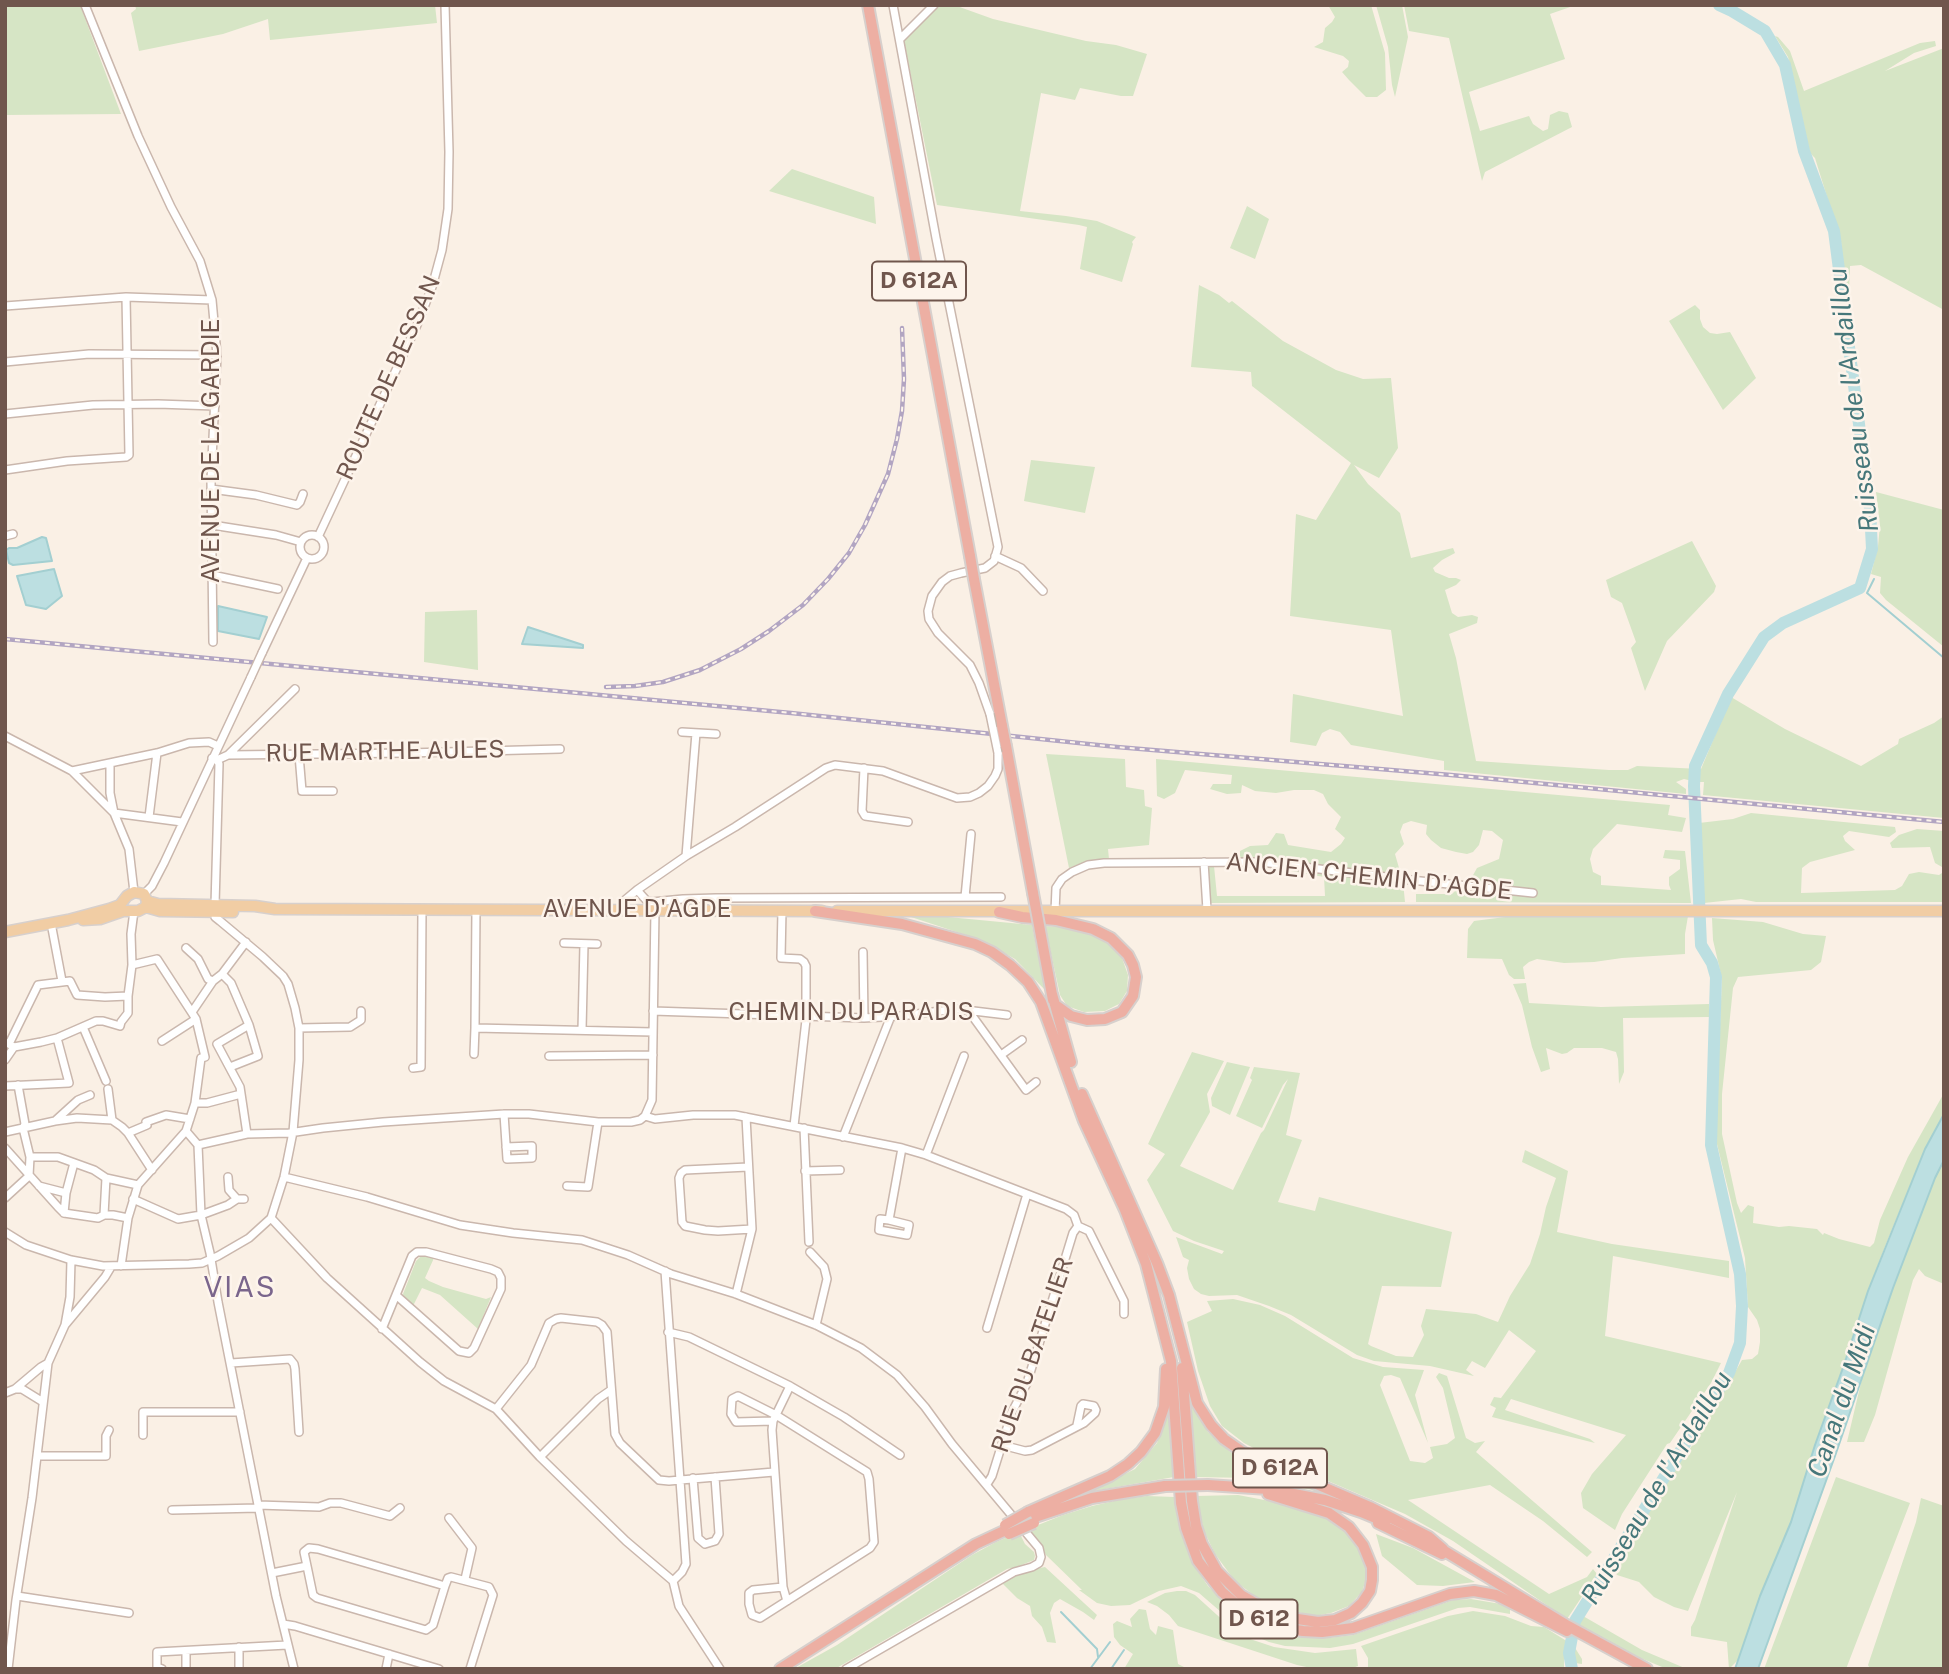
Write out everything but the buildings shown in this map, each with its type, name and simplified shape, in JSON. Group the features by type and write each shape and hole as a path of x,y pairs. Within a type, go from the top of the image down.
{"highway":[{"name":"D 612A","path":"868,5 1002,726 1002,749 1066,1068 1084,1121 1125,1210 1146,1264 1165,1335"},
{"path":"816,911 902,924 944,934 992,952 1028,982 1041,1002 1066,1068"},
{"path":"999,912 1093,929 1111,938 1128,955 1136,977 1133,996 1122,1012 1105,1019 1087,1020 1071,1016 1057,1006"},
{"name":"D 612A","path":"1052,994 1082,1095 1157,1263 1197,1403 1211,1425 1224,1439 1244,1453 1370,1507 1429,1537 1443,1549"},
{"name":"D 612A","path":"1178,1331 1192,1501 1196,1525 1209,1558 1228,1583 1266,1611 1284,1617 1318,1622 1335,1620 1351,1613 1370,1591 1372,1580 1372,1567 1363,1545 1349,1527 1329,1513 1268,1494"},
{"name":"D 612","path":"779,1669 976,1544 1032,1518 1110,1476 1142,1452 1155,1433 1164,1406 1167,1379 1165,1335"},
{"name":"D 612","path":"1165,1335 1172,1372 1181,1503 1186,1528 1198,1561 1216,1585 1236,1604 1257,1618 1281,1628 1322,1632 1353,1628 1451,1594 1474,1591 1496,1595 1646,1669"},
{"name":"D 612","path":"1208,1487 1325,1504 1360,1515 1481,1576 1560,1626"},
{"name":"D 612","path":"1032,1518 1092,1498 1165,1489 1268,1489 1325,1500 1361,1512 1443,1549 1560,1626"},
{"name":"D 612","path":"788,1669 1007,1529"}],"main road":[{"name":"AVENUE D'AGDE","path":"143,898 158,904 263,912 275,909 999,912 1944,911"},
{"path":"5,932 68,920 109,909 125,900 143,898 142,910 100,919 68,920"},
{"path":"125,900 125,904 132,911"}],"street":[{"name":"AVENUE DE LA GARDIE","path":"85,5 138,136 200,261 212,300 217,355 211,489 213,642"},
{"name":"ROUTE DE BESSAN","path":"143,898 152,886 215,759 307,558 315,559 323,551 323,543 318,537 417,325 432,287 442,250 448,209 445,5"},
{"name":"D 612A","path":"893,5 936,238 996,529 998,547 995,556"},
{"path":"900,39 934,5"},
{"path":"5,306 126,297 212,300"},
{"path":"5,470 129,455 126,297"},
{"path":"5,362 46,357 127,354 217,355"},
{"path":"5,414 52,408 128,404 215,406"},
{"path":"211,489 256,495 296,505 303,494"},
{"path":"212,525 276,535 301,542"},
{"path":"307,558 300,550 301,542 307,537 318,537"},
{"path":"623,909 625,900 686,856 826,768 835,765 883,771 957,798 979,793 995,776 1002,749 970,665 938,633 929,619 929,604 942,582 950,576 985,568 994,561 995,556 1021,568 1043,591"},
{"path":"212,575 278,589"},
{"path":"228,755 295,689"},
{"path":"682,732 716,734"},
{"path":"686,856 696,733"},
{"path":"5,736 72,771 114,813 182,822"},
{"path":"72,771 157,753 189,743 209,742 219,746"},
{"name":"RUE MARTHE AULES","path":"215,759 228,755 560,749"},
{"path":"149,817 157,753"},
{"path":"299,755 302,791 333,791"},
{"path":"5,1232 26,1245 71,1260 111,1267 189,1264 202,1263 249,1238 271,1218 284,1177 293,1132 299,1028 288,984 283,976 215,917 219,764 215,759"},
{"path":"110,763 110,793 114,813 129,849 143,898"},
{"path":"864,768 862,811 865,816 908,822"},
{"path":"965,897 971,834"},
{"name":"ANCIEN CHEMIN D'AGDE","path":"1204,862 1207,910"},
{"name":"ANCIEN CHEMIN D'AGDE","path":"1055,912 1056,888 1062,879 1088,865 1104,863 1261,862 1533,893"},
{"path":"637,890 647,901 652,902 682,899 1001,897"},
{"path":"413,1068 421,1067 422,909"},
{"path":"474,1054 476,909"},
{"path":"645,1116 652,1100 655,910"},
{"path":"9,1044 57,1038 96,1021 120,1026 128,1013 132,965 132,911"},
{"path":"782,911 781,958 800,959 804,962 806,1016 794,1126"},
{"path":"51,923 62,981"},
{"path":"162,1041 194,1016 213,981 222,974 246,942"},
{"path":"564,943 597,944"},
{"path":"582,1030 584,944"},
{"path":"186,948 198,959 208,979 213,981"},
{"path":"863,952 864,1018"},
{"path":"132,965 157,959 194,1016 200,1029 205,1057"},
{"path":"222,974 231,984 249,1025 258,1056 230,1067"},
{"path":"5,1060 9,1044 38,985 70,981 77,995 128,996"},
{"name":"CHEMIN DU PARADIS","path":"653,1012 864,1018 957,1009 1007,1015"},
{"path":"968,1010 1026,1090 1036,1082"},
{"path":"299,1028 350,1027 361,1020 362,1011"},
{"path":"843,1137 891,1016"},
{"path":"247,1134 240,1087 217,1044 249,1025"},
{"path":"83,1027 107,1085 112,1120"},
{"path":"475,1028 653,1032"},
{"path":"5,1086 69,1083 57,1038"},
{"path":"1000,1055 1022,1040"},
{"path":"121,1266 128,1218 138,1185 186,1131 195,1103 201,1058 221,1053"},
{"path":"549,1056 653,1055"},
{"path":"926,1155 964,1056"},
{"path":"5,1198 29,1176 30,1157 18,1086"},
{"path":"195,1103 207,1103 241,1094"},
{"path":"55,1121 78,1100 90,1095"},
{"path":"504,1114 506,1147"},
{"path":"198,1144 247,1134 504,1114 529,1114 598,1122 631,1122 645,1116 655,1119 720,1114 746,1117 902,1148 1066,1209 1074,1215 1078,1226 1089,1231 1124,1301 1124,1314"},
{"path":"128,1133 147,1125 146,1122 166,1115 190,1119"},
{"path":"736,1294 752,1229 746,1117"},
{"path":"5,1132 77,1118 112,1120 128,1133 152,1170"},
{"path":"567,1186 588,1187 598,1122"},
{"path":"804,1129 808,1242"},
{"path":"186,1131 198,1144 201,1215 258,1506 294,1669"},
{"path":"5,1148 64,1213 98,1218 113,1214 128,1218"},
{"path":"889,1220 902,1148"},
{"path":"30,1157 58,1157 93,1170 106,1178 138,1185"},
{"path":"64,1213 74,1163"},
{"path":"748,1167 685,1170 679,1178 682,1222 685,1226 718,1231 752,1229"},
{"path":"805,1171 840,1170"},
{"path":"133,1199 178,1219 201,1215 241,1199 229,1190 229,1177"},
{"path":"284,1177 367,1197 460,1225 582,1240 816,1325 861,1348 898,1375 1039,1548 1041,1557 1039,1563 1014,1572 846,1669"},
{"path":"104,1215 106,1178"},
{"path":"38,1185 66,1193"},
{"path":"987,1328 1027,1194"},
{"path":"271,1218 327,1278 382,1329 444,1381 496,1409 540,1457 626,1541 673,1581 679,1606 720,1669"},
{"name":"RUE DU BATELIER","path":"987,1484 1012,1412 1027,1382 1073,1233 1078,1226"},
{"path":"382,1329 412,1256 417,1252 491,1269 498,1272 501,1278 501,1289 474,1348 469,1353 459,1351 397,1296"},
{"path":"810,1252 824,1267 827,1279 816,1325"},
{"path":"8,1669 38,1456 48,1363 65,1325 70,1297 71,1260"},
{"path":"65,1325 111,1267"},
{"path":"665,1271 686,1564 673,1581"},
{"path":"496,1409 531,1365 549,1323 556,1319 597,1322 607,1332 615,1434 620,1443 659,1480 774,1472"},
{"path":"668,1332 689,1337 790,1386 844,1417 900,1455"},
{"path":"231,1363 290,1359 295,1369 299,1432"},
{"path":"5,1394 48,1363"},
{"path":"787,1601 783,1587 772,1430 774,1418 790,1386"},
{"path":"15,1389 22,1389 43,1402"},
{"path":"540,1457 598,1399 611,1390"},
{"path":"774,1418 736,1422 731,1414 732,1399 738,1396 867,1472 874,1542 870,1548 787,1601 760,1618 755,1617 750,1609 749,1593 753,1590 783,1587"},
{"path":"143,1435 143,1412 240,1412"},
{"path":"1002,1445 1031,1450 1077,1425"},
{"path":"38,1456 106,1456 106,1436 109,1430"},
{"path":"694,1478 698,1538 705,1544 715,1541 719,1534 715,1477"},
{"path":"172,1510 258,1506 319,1507 341,1503 390,1516 400,1507"},
{"path":"449,1518 472,1548 464,1579"},
{"path":"444,1586 318,1549 309,1548 304,1552 313,1595 317,1598 426,1630 433,1625 448,1578 464,1579 489,1587 493,1595 470,1669"},
{"path":"272,1573 307,1566"},
{"path":"17,1596 129,1613"},
{"path":"283,1624 439,1669"},
{"path":"162,1669 156,1667 158,1652 287,1644"},
{"path":"239,1647 239,1669"},
{"path":"186,1651 186,1669"},
{"path":"386,1669 389,1654"}],"green space":[{"path":"5,5 80,5 121,114 5,115"},
{"path":"135,5 435,5 437,23 270,40 268,19 223,34 139,51 131,13 136,9"},
{"path":"936,5 954,5 993,19 1147,54 1133,96 1080,88 1075,100 1041,93 1020,211 1097,221 1136,237 1132,242 1122,282 1080,269 1087,227 937,205 904,41"},
{"path":"1328,5 1371,5 1385,53 1386,90 1377,97 1366,97 1342,72 1348,67 1349,61 1343,56 1314,47 1323,42 1325,28 1335,17"},
{"path":"1376,5 1402,5 1408,37 1395,97 1388,47"},
{"path":"1404,5 1576,5 1550,14 1565,59 1469,92 1480,131 1529,116 1533,124 1543,131 1548,129 1550,115 1559,111 1568,113 1572,127 1485,172 1482,181 1449,38 1409,31"},
{"path":"1775,36 1790,51 1804,91 1920,43 1935,41 1936,46 1914,53 1885,71 1944,48 1944,310 1861,265 1850,266 1848,314 1841,242 1815,158 1810,153 1788,57"},
{"path":"792,169 874,197 876,224 769,191"},
{"path":"1247,206 1269,219 1255,259 1230,248"},
{"path":"1199,285 1229,303 1232,301 1283,341 1336,370 1363,379 1391,378 1398,448 1379,478 1354,465 1368,484 1400,513 1411,558 1453,548 1455,553 1433,568 1435,572 1449,578 1461,580 1445,590 1452,613 1458,617 1478,617 1477,623 1449,634 1476,761 1609,770 1628,770 1637,766 1701,769 1731,697 1785,729 1861,766 1898,744 1899,739 1944,716 1944,818 1703,795 1704,782 1684,779 1676,782 1686,789 1686,794 1444,770 1444,761 1351,745 1340,732 1330,729 1322,733 1316,746 1290,742 1293,694 1403,716 1391,630 1290,616 1296,514 1316,520 1351,463 1252,386 1251,372 1191,367"},
{"path":"1695,305 1700,310 1703,327 1710,333 1730,332 1756,378 1723,410 1669,321"},
{"path":"1031,460 1095,467 1085,513 1024,501"},
{"path":"1876,492 1944,510 1944,647 1886,600 1880,593 1881,577 1871,574 1880,525"},
{"path":"1692,541 1716,586 1714,592 1667,641 1645,691 1631,648 1636,642 1622,603 1611,597 1606,580"},
{"path":"477,610 478,670 424,662 425,612"},
{"path":"1046,754 1125,759 1126,787 1144,790 1145,806 1152,808 1149,845 1108,849 1109,859 1087,861 1069,868"},
{"path":"1156,759 1670,805 1668,815 1686,818 1682,832 1617,824 1593,849 1590,859 1593,872 1601,876 1601,885 1671,890 1669,877 1680,869 1680,860 1663,858 1665,850 1685,851 1691,903 1416,902 1416,894 1452,894 1457,889 1475,891 1472,877 1477,868 1499,859 1503,840 1492,831 1483,830 1479,845 1473,852 1456,852 1441,848 1431,840 1426,834 1427,825 1411,821 1403,824 1400,832 1404,844 1395,854 1398,876 1240,859 1240,851 1250,846 1268,845 1276,833 1284,834 1288,845 1331,852 1345,838 1335,829 1341,817 1328,804 1323,794 1314,790 1276,793 1255,791 1242,785 1241,793 1227,794 1210,789 1213,784 1231,784 1232,775 1185,770 1175,793 1164,799 1157,796"},
{"path":"1751,813 1895,827 1896,832 1889,837 1849,831 1843,836 1855,850 1810,862 1802,868 1801,893 1895,890 1902,886 1909,874 1919,872 1939,875 1942,873 1942,867 1935,863 1930,847 1892,848 1890,843 1899,835 1917,829 1944,831 1944,902 1756,902 1741,899 1704,903 1699,823 1733,819"},
{"path":"1207,865 1214,866 1217,896 1325,896 1324,877 1259,865 1333,873 1363,878 1371,883 1381,879 1403,882 1405,902 1208,903"},
{"path":"1688,916 1685,954 1594,962 1564,963 1537,959 1523,967 1525,979 1514,979 1509,975 1502,959 1467,958 1468,929 1474,921 1505,917"},
{"path":"911,917 948,917 1032,925 1045,990 1015,959 981,940"},
{"path":"1712,918 1763,922 1803,934 1826,936 1821,962 1811,970 1738,977 1733,988 1722,1094 1722,1134 1737,1203 1741,1213 1748,1205 1754,1207 1753,1223 1817,1229 1823,1235 1824,1233 1870,1247 1874,1243 1880,1220 1908,1157 1944,1093 1944,1114 1925,1149 1886,1244 1815,1445 1791,1522 1760,1596 1738,1660 1729,1669 1727,1642 1691,1636 1691,1627 1737,1492 1688,1611 1654,1597 1639,1582 1617,1575 1611,1566 1646,1508 1694,1443 1742,1360 1752,1359 1758,1354 1760,1342 1757,1320 1748,1307 1745,1258 1715,1136 1722,979 1713,940"},
{"path":"1045,926 1072,928 1094,934 1111,945 1122,958 1128,975 1127,991 1119,1004 1105,1011 1084,1012 1067,1006 1060,995"},
{"path":"1526,983 1529,1003 1601,1007 1709,1004 1709,1017 1623,1018 1624,1072 1619,1084 1616,1052 1602,1048 1574,1048 1562,1054 1546,1048 1550,1069 1541,1072 1522,1005 1513,984"},
{"path":"1192,1052 1224,1061 1207,1094 1210,1112 1180,1166 1233,1190 1288,1079 1262,1128 1236,1116 1252,1080 1250,1078 1254,1067 1300,1073 1286,1135 1302,1140 1278,1202 1315,1211 1319,1197 1452,1232 1441,1287 1382,1286 1368,1344 1396,1356 1413,1357 1424,1335 1421,1326 1426,1309 1476,1314 1498,1322 1530,1264 1556,1178 1522,1162 1525,1150 1568,1171 1557,1232 1612,1244 1729,1261 1729,1278 1613,1256 1605,1336 1721,1363 1711,1383 1667,1444 1622,1514 1615,1530 1583,1508 1581,1493 1592,1474 1626,1435 1511,1399 1505,1410 1595,1443 1492,1417 1496,1408 1490,1405 1494,1397 1501,1398 1536,1351 1509,1330 1485,1368 1472,1361 1466,1370 1474,1376 1430,1366 1374,1361 1357,1355 1291,1315 1269,1306 1237,1295 1209,1296 1194,1289 1187,1268 1189,1260 1183,1257 1176,1237 1222,1254 1224,1251 1173,1231 1147,1180 1165,1154 1148,1144"},
{"path":"1227,1062 1250,1067 1230,1115 1212,1106 1211,1098"},
{"path":"1944,1160 1944,1284 1925,1276 1919,1269 1913,1280 1875,1415 1864,1442 1847,1442 1864,1370"},
{"path":"422,1255 434,1258 425,1278 429,1281 486,1299 491,1297 478,1329 440,1295 422,1288 413,1306 404,1298 403,1294 416,1261"},
{"path":"1233,1299 1260,1305 1285,1316 1353,1358 1383,1367 1424,1370 1415,1395 1428,1443 1400,1378 1384,1376 1380,1385 1410,1461 1425,1463 1433,1458 1430,1447 1447,1444 1455,1438 1443,1388 1436,1377 1439,1373 1447,1376 1466,1438 1475,1443 1485,1441 1476,1452 1592,1552 1587,1557 1543,1521 1490,1485 1408,1500 1549,1594 1587,1577 1593,1569 1597,1574 1567,1619 1453,1541 1405,1514 1265,1454 1244,1443 1222,1426 1210,1406 1198,1371 1187,1322 1212,1311 1207,1301"},
{"path":"1190,1401 1208,1432 1235,1456 1272,1474 1350,1502 1308,1489 1252,1478 1194,1477"},
{"path":"1171,1403 1174,1477 1088,1492 1135,1469 1157,1443"},
{"path":"1836,1477 1910,1503 1846,1669 1764,1669"},
{"path":"1238,1495 1296,1506 1337,1523 1361,1551 1366,1566 1362,1592 1349,1606 1315,1616 1260,1600 1235,1581 1215,1554 1204,1531 1196,1496"},
{"path":"1147,1496 1175,1497 1181,1533 1193,1564 1208,1586 1231,1608 1270,1630 1305,1637 1353,1635 1453,1600 1471,1599 1501,1604 1510,1608 1510,1614 1470,1607 1458,1608 1353,1644 1330,1648 1285,1646 1243,1631 1199,1593 1181,1586 1159,1591 1130,1605 1111,1606 1097,1603 1079,1590 1082,1590 1046,1555 1028,1529 1092,1506"},
{"path":"1921,1498 1944,1506 1944,1669 1870,1669 1868,1665 1916,1522"},
{"path":"1019,1532 1025,1544 1034,1552 1034,1560 1007,1569 835,1669 794,1669 837,1645 972,1555"},
{"path":"1376,1534 1413,1548 1475,1582 1443,1586 1417,1585 1382,1556"},
{"path":"1045,1567 1097,1615 1094,1620 1060,1599 1054,1603 1050,1613 1056,1643 1047,1642 1042,1627 1032,1616 1030,1606 1017,1598 1001,1582 1016,1573"},
{"path":"1177,1591 1195,1595 1247,1638 1274,1647 1315,1653 1356,1649 1358,1666 1350,1669 1316,1669 1297,1665 1178,1626 1169,1615 1147,1602 1165,1593"},
{"path":"1139,1609 1146,1610 1150,1629 1156,1635 1158,1626 1173,1630 1178,1664 1188,1669 1124,1669 1133,1654 1114,1637 1113,1624 1117,1621 1132,1627 1130,1619"},
{"path":"1473,1611 1505,1616 1531,1626 1544,1627 1572,1643 1582,1659 1582,1664 1575,1663 1566,1653 1564,1669 1368,1669 1368,1658 1361,1646 1448,1616"},
{"path":"1583,1616 1642,1650 1687,1669 1667,1669 1638,1657 1579,1625"}],"water":[{"path":"42,537 46,538 52,561 13,565 9,563 6,550"},
{"path":"54,569 62,596 46,609 26,605 17,576"},
{"path":"218,606 267,617 259,639 218,631"},
{"path":"528,627 583,645 583,648 522,644"},
{"name":"Canal du Midi","path":"1944,1114 1944,1160 1893,1288 1758,1669 1735,1669 1760,1596 1791,1522 1868,1291 1925,1149"}],"waterway":[{"name":"Ruisseau de l'Ardaillou","path":"1572,1669 1569,1653 1575,1621 1729,1373 1740,1343 1740,1274 1711,1145 1716,977 1712,963 1701,945 1695,766 1728,694 1764,637 1783,623 1860,588 1872,549 1870,509 1834,231 1804,151 1785,65 1765,31 1719,5"},
{"path":"1874,579 1867,593 1944,658"},
{"path":"1061,1612 1097,1649 1098,1657"},
{"path":"1090,1669 1110,1642"},
{"path":"1111,1669 1124,1650"}],"railway":[{"path":"606,687 663,682 700,670 769,631 803,605 828,579 849,553 888,474 902,411 902,328"},
{"path":"5,639 791,713 1117,747 1451,775 1944,822"}],"district":[{"name":"VIAS","path":"240,1288"}]}
